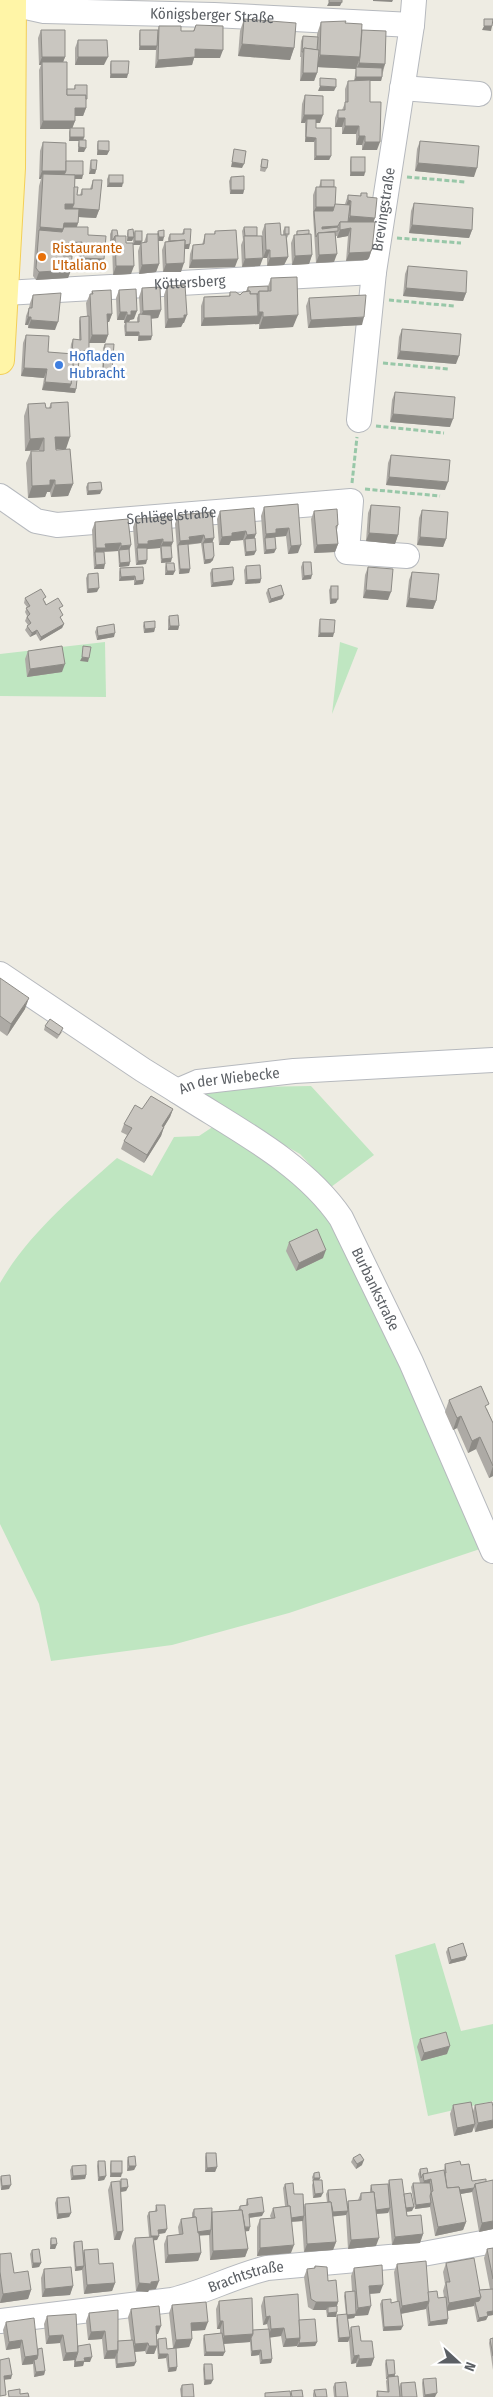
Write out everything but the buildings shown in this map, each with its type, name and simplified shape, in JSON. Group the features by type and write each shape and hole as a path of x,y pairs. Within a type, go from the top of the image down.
{"main road":[{"path":"0,360 11,168 12,2"}],"street":[{"name":"Brevingstraße","path":"359,422 374,272 412,25 414,0"},
{"name":"Königsberger Straße","path":"12,2 44,6 412,25"},
{"path":"402,88 479,94"},
{"name":"Köttersberg","path":"5,293 374,272"},
{"path":"351,495 347,552 407,556"},
{"name":"Schlägelstraße","path":"0,496 36,521 57,525 351,495"},
{"name":"An der Wiebecke","path":"0,974 143,1070 178,1090 198,1082 294,1071 493,1060"},
{"name":"Burbankstraße","path":"178,1090 298,1170 318,1188 336,1210 411,1362 493,1551"},
{"name":"Brachtstraße","path":"0,2321 172,2300 199,2293 242,2274 267,2268 423,2254 493,2241"}],"path":[{"path":"389,176 465,182"},
{"path":"379,236 461,243"},
{"path":"371,299 454,306"},
{"path":"365,361 448,369"},
{"path":"440,496 351,495 359,422 444,432"}],"green space":[{"path":"105,642 106,697 0,696 0,654"},
{"path":"340,642 358,648 332,714"},
{"path":"311,1086 374,1155 331,1187 300,1154 205,1100 204,1094 207,1088"},
{"path":"214,1126 274,1164 336,1224 483,1548 289,1613 172,1645 51,1661 39,1604 0,1524 0,1283 38,1231 117,1158 152,1176 174,1137 199,1136"},
{"path":"435,1943 461,2031 493,2024 493,2101 428,2116 395,1955"}],"place":[{"name":"Ristaurante L'Italiano","path":"42,257"},
{"name":"Hofladen Hubracht","path":"59,365"}]}
